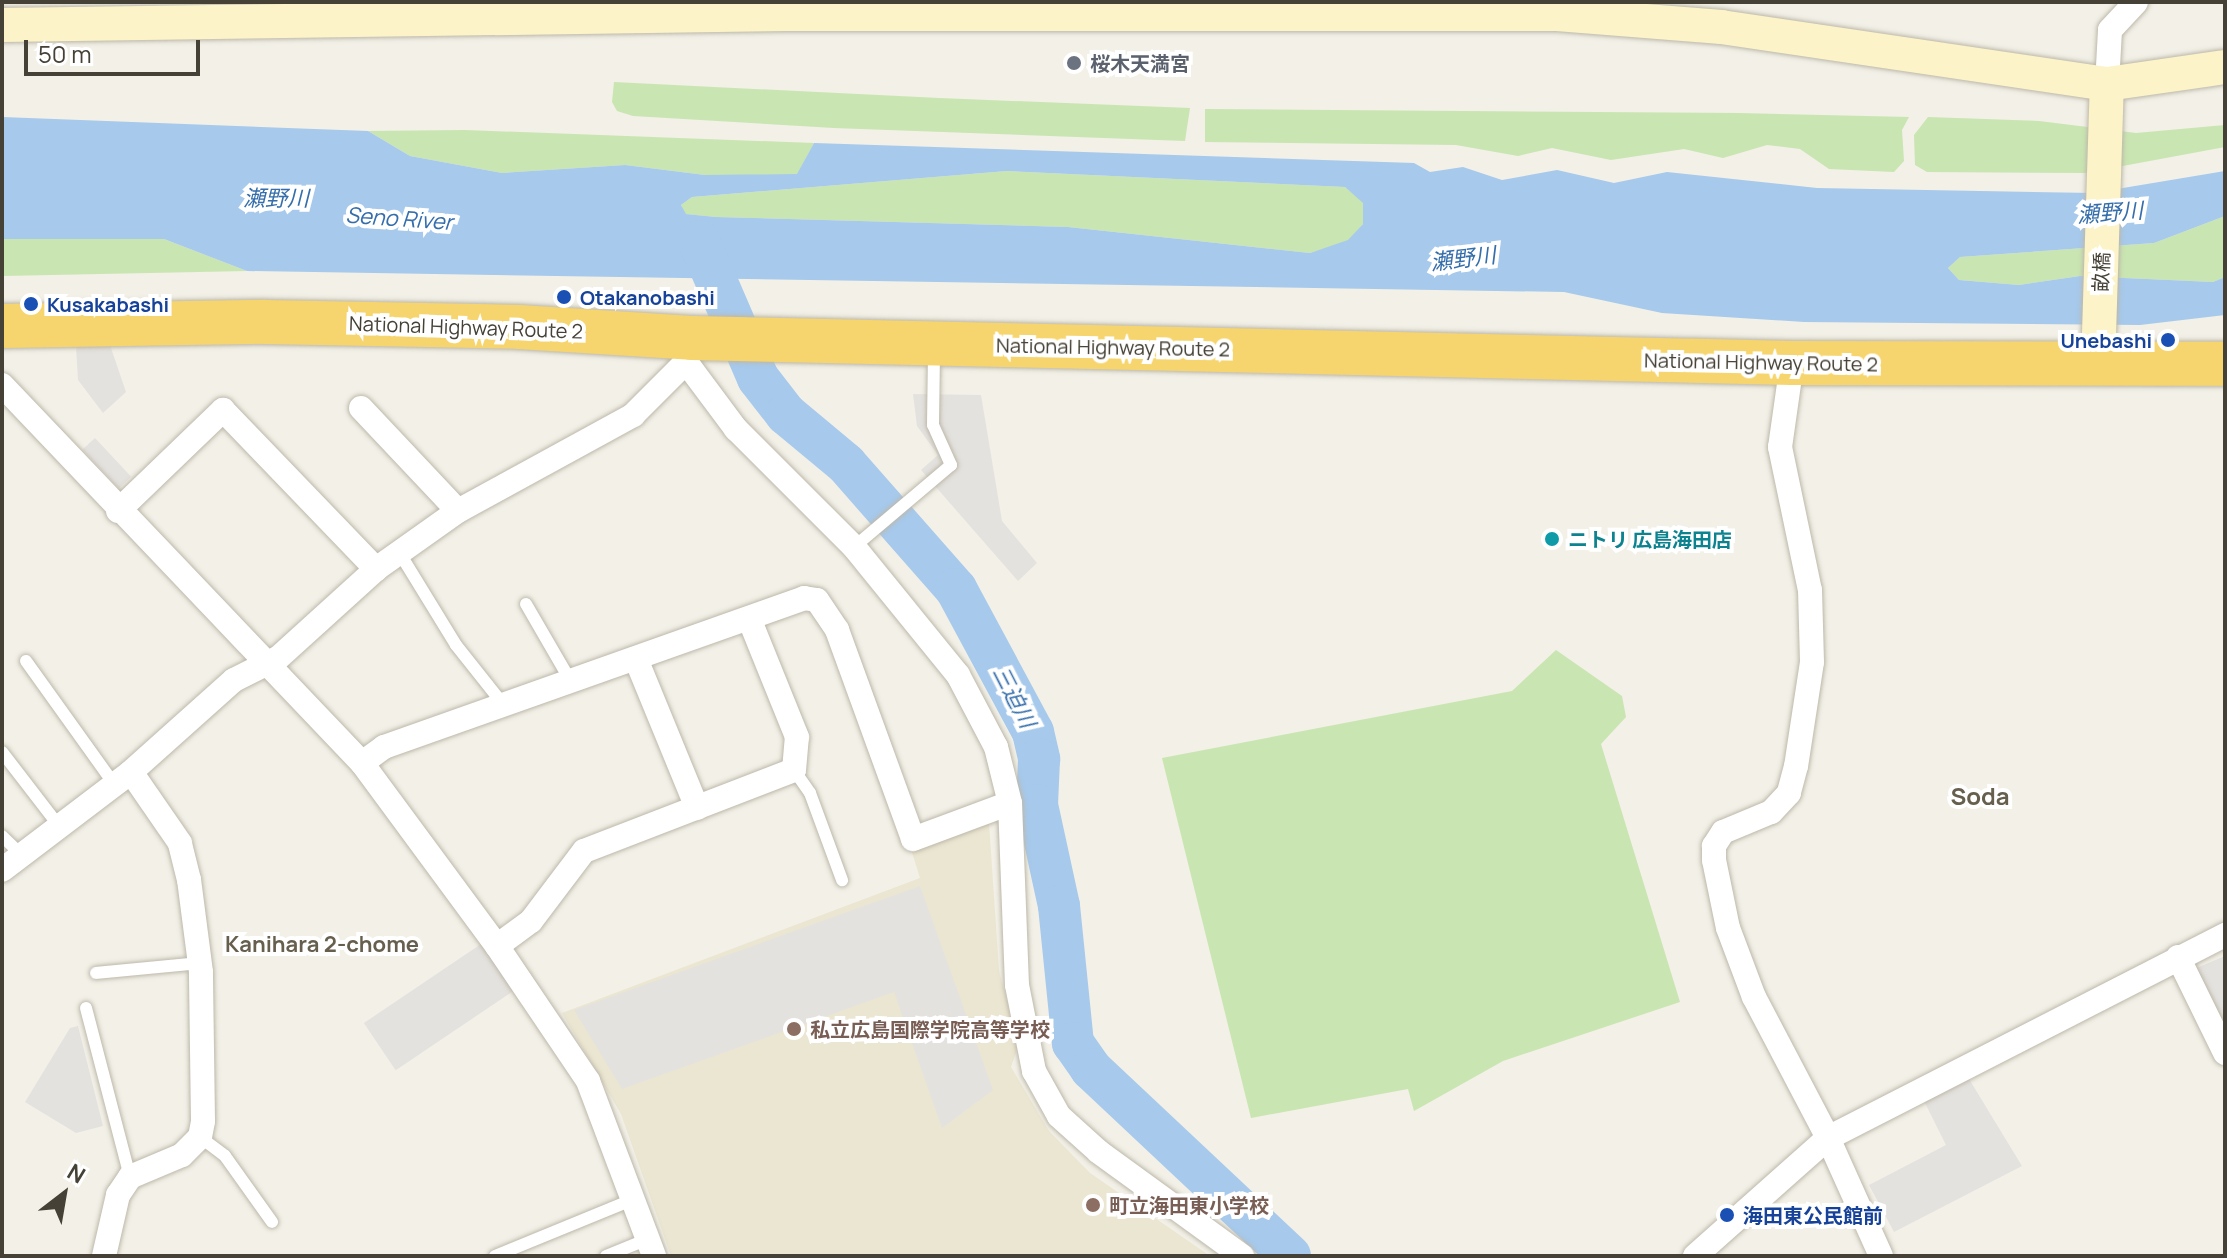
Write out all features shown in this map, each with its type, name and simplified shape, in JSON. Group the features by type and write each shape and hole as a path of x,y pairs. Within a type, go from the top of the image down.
{"highway":[{"name":"National Highway Route 2","path":"2,326 281,322 519,327 687,346 767,339 1792,363 2098,348 2225,364"}],"street":[{"path":"2107,84 2110,30 2136,2"},
{"path":"2,25 1187,9 1557,14 1721,27 2107,84 2225,67"},
{"name":"畝橋","path":"2098,348 2107,84"},
{"path":"2,870 122,778 234,680 278,658 399,552 458,511 633,415 687,346 736,429 860,542 958,675 996,747 1010,803 1017,985 1034,1071 1059,1116 1099,1152 1242,1256"},
{"path":"1792,363 1780,447 1810,590 1812,662 1789,793 1771,812 1723,832 1714,846 1714,860 1728,928 1754,997 1828,1138 1881,1256"},
{"path":"2,385 118,511 362,763 497,946 588,1081 651,1248"},
{"path":"361,408 458,511"},
{"path":"118,511 223,410 376,569"},
{"path":"362,763 384,747 804,598 817,600 837,630 913,839 1010,803"},
{"path":"497,946 531,921 584,851 794,770 797,737 749,618"},
{"path":"636,659 697,808"},
{"path":"104,1256 118,1195 130,1177 182,1155 200,1137 200,963 180,843 122,778"},
{"path":"1695,1256 1828,1138 2225,935"},
{"path":"2178,957 2225,1053"}],"lane":[{"path":"860,542 951,465 933,425 934,343"},
{"path":"399,552 456,645 503,704"},
{"path":"526,604 570,680"},
{"path":"26,661 122,778"},
{"path":"2,752 59,826"},
{"path":"794,770 810,793 842,880"},
{"path":"2,836 22,855"},
{"path":"96,973 200,963"},
{"path":"86,1008 130,1177"},
{"path":"200,1137 225,1156 272,1222"},
{"path":"495,1256 634,1199"},
{"path":"606,1256 651,1248"}],"shaded area":[{"path":"110,345 126,392 103,413 78,380 76,346"},
{"path":"913,394 981,395 1002,521 1037,563 1018,581 921,470 938,455 917,426"},
{"path":"95,438 131,477 119,488 83,450"},
{"name":"私立広島国際学院高等学校","path":"989,823 999,971 1019,1044 1011,1067 1049,1131 1090,1173 1210,1256 671,1256 621,1114 562,1013 920,878 911,849"},
{"path":"920,886 993,1090 942,1128 894,992 622,1089 574,1010"},
{"path":"484,942 516,989 396,1070 364,1023"},
{"path":"2225,956 2225,1030 2194,969"},
{"path":"78,1026 103,1126 76,1133 25,1102 70,1028"},
{"path":"1966,1074 2022,1166 1894,1232 1869,1185 1946,1145 1922,1097"}],"green space":[{"path":"614,82 1190,108 1185,141 834,128 633,116 617,111 612,102"},
{"path":"1205,109 1909,117 1902,130 1904,161 1894,172 1829,169 1800,149 1767,145 1723,158 1684,149 1611,160 1552,148 1518,156 1456,145 1205,142"},
{"path":"1928,117 2039,121 2136,133 2225,125 2225,147 2085,173 1927,172 1915,165 1914,135"},
{"path":"465,130 814,143 797,175 705,175 625,165 502,173 410,156 368,131"},
{"path":"1007,171 1345,187 1363,202 1363,224 1348,241 1310,253 1068,227 716,217 685,214 681,205 692,197"},
{"path":"2225,216 2225,277 2213,282 2080,276 2019,285 1959,280 1948,268 1960,257 2154,243"},
{"path":"2,239 164,239 247,271 2,276"},
{"path":"1556,650 1622,696 1626,717 1601,744 1680,1002 1503,1061 1414,1111 1408,1089 1251,1118 1162,758 1512,691"}],"water":[{"name":"瀬野川","path":"2,117 368,131 410,156 502,173 625,165 705,175 797,174 814,143 1414,163 1430,172 1463,167 1502,180 1557,170 1614,183 1667,172 1817,188 2093,193 2225,171 2225,216 2154,243 1960,257 1948,268 1959,280 2019,285 2080,276 2213,282 2225,277 2225,315 2140,325 1804,322 1662,313 1564,292 247,271 164,239 2,239","holes":["1007,171 1345,187 1363,203 1363,224 1348,240 1310,253 1068,227 716,217 686,214 681,205 692,197"]}],"waterway":[{"name":"三迫川","path":"699,241 758,378 786,414 846,464 956,589 1033,732 1039,759 1037,805 1059,906 1073,1043 1091,1069 1290,1256"}],"place":[{"name":"桜木天満宮","path":"1074,63"},
{"name":"Otakanobashi","path":"564,297"},
{"name":"Kusakabashi","path":"31,304"},
{"name":"Unebashi","path":"2168,340"},
{"name":"ニトリ 広島海田店","path":"1552,539"},
{"name":"私立広島国際学院高等学校","path":"794,1029"},
{"name":"町立海田東小学校","path":"1093,1205"},
{"name":"海田東公民館前","path":"1727,1215"}],"district":[{"name":"Soda","path":"1980,796"},
{"name":"Kanihara 2-chome","path":"322,945"}],"water label":[{"name":"Seno River","path":"399,219"}]}
